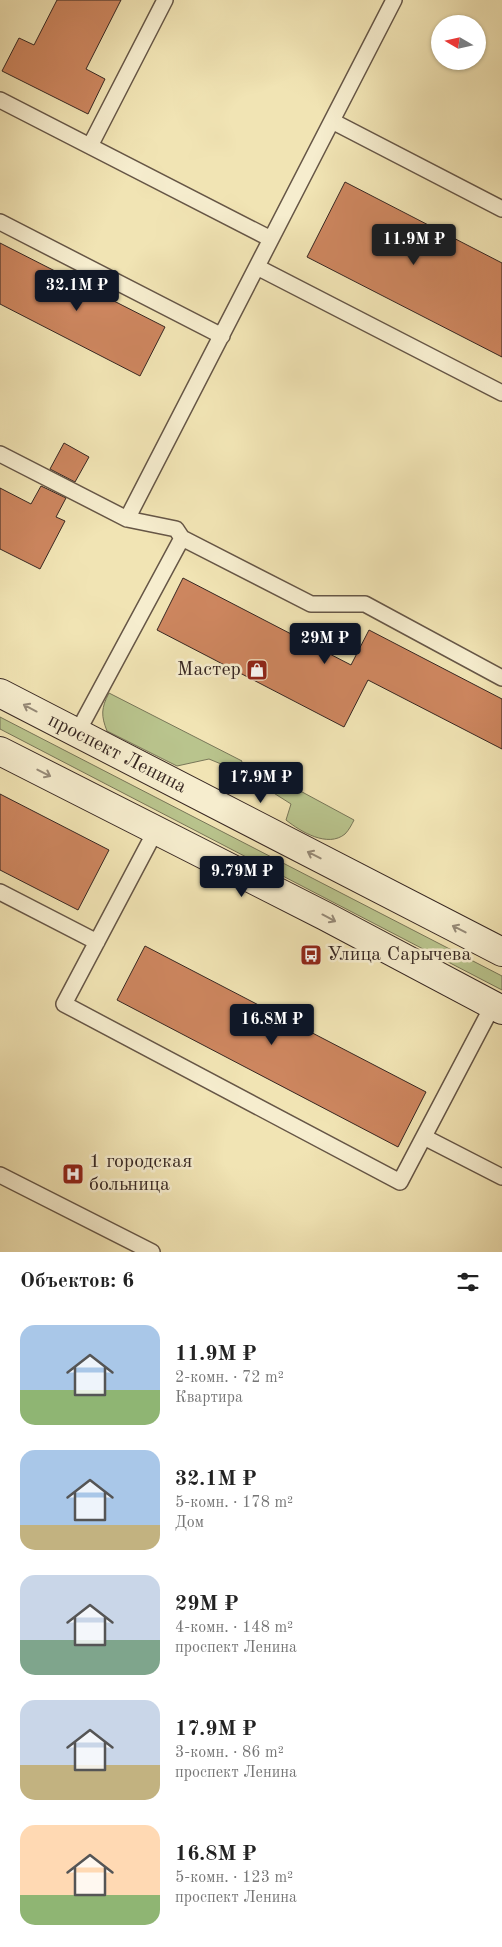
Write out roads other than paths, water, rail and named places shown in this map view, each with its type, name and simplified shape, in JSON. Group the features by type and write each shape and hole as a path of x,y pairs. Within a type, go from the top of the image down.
{"main road":[{"name":"проспект Ленина","path":"0,693 502,952"},
{"path":"0,751 498,1008"}],"lane":[{"path":"90,146 165,0"},
{"path":"128,519 394,0"},
{"path":"0,100 271,239"},
{"path":"332,121 502,209"},
{"path":"0,222 222,336"},
{"path":"257,267 502,393"},
{"path":"0,454 128,519 176,529 182,538 311,604 365,604 502,678"},
{"path":"77,733 182,538"},
{"path":"156,830 64,1004 400,1182 424,1136 498,1008"},
{"path":"0,892 97,942"},
{"path":"424,1136 502,1177"},
{"path":"0,1175 152,1252"}],"place":[{"name":"Мастер","path":"257,670"},
{"name":"Улица Сарычева","path":"311,955"},
{"name":"1 городская больница","path":"73,1174"}]}
